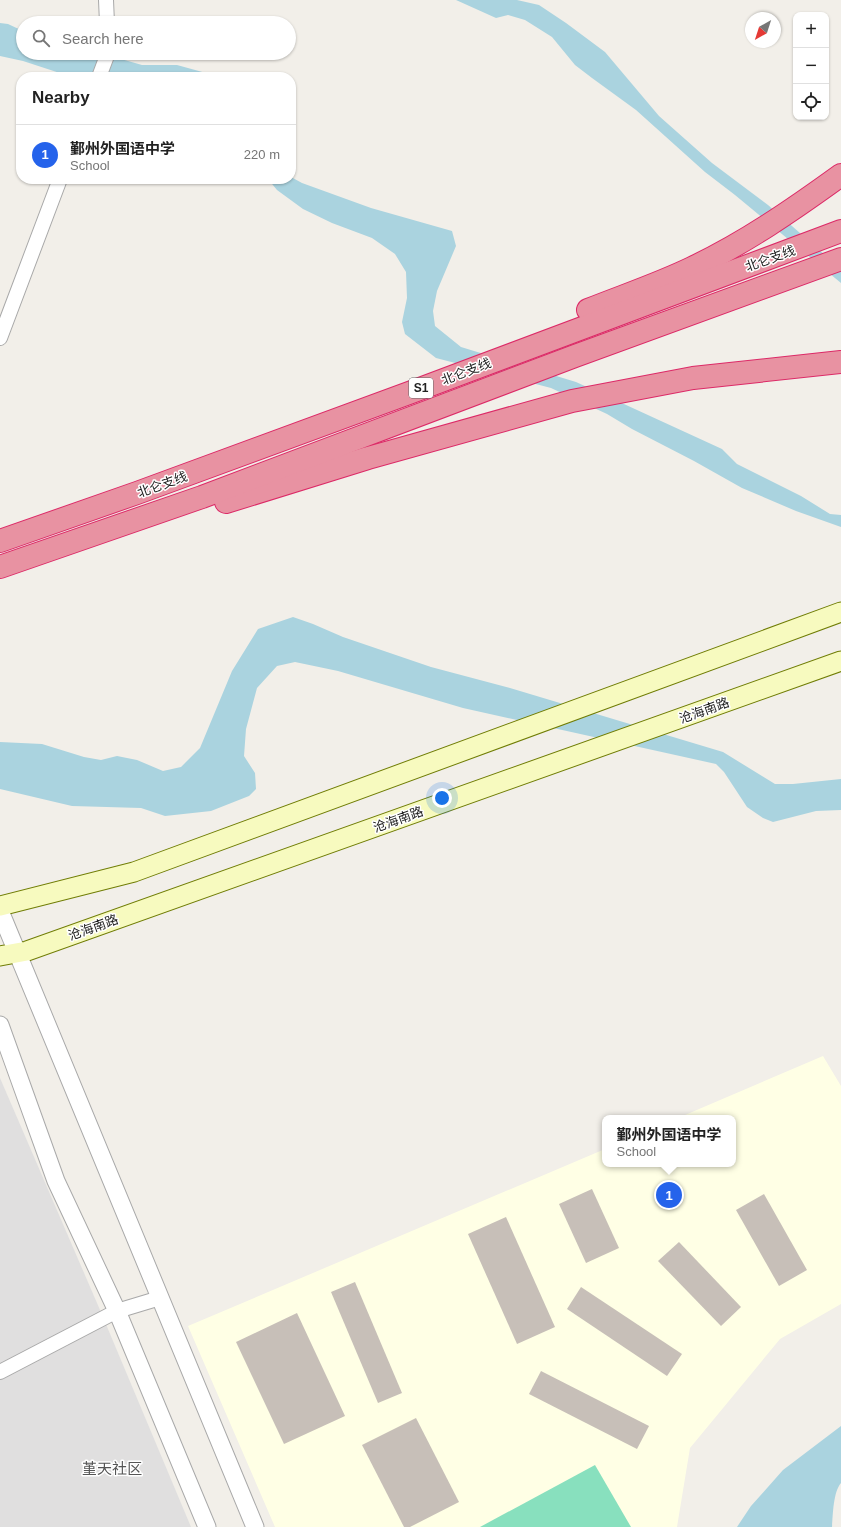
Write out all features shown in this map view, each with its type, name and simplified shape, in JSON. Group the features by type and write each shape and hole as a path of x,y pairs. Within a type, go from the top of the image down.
{"highway":[{"path":"137,493 346,405 692,268 751,236 789,212 841,175"},
{"name":"北仑支线","path":"0,541 137,493 841,231"},
{"name":"北仑支线","path":"0,567 202,497 582,353 841,258"},
{"path":"0,575 200,510 368,458 580,399 693,378 841,362"}],"main road":[{"path":"0,906 134,872 841,612"},
{"name":"沧海南路","path":"9,954 27,951 841,661"}],"street":[{"path":"106,0 107,16"},
{"path":"100,72 105,60"},
{"path":"0,338 58,184"},
{"path":"0,912 9,954 160,1298 255,1527"},
{"path":"0,1025 56,1181 117,1312 207,1527"},
{"path":"0,1372 117,1312 160,1298"}],"shaded area":[{"path":"823,1056 841,1086 841,1304 780,1339 690,1448 677,1527 275,1527 188,1326 602,1150 602,1167 736,1167 736,1115 685,1115"},
{"path":"0,1078 100,1310 191,1527 0,1527"}],"green space":[{"path":"595,1465 631,1527 480,1527"}],"water":[{"path":"456,0 517,0 539,5 566,23 605,52 659,116 712,163 768,205 841,269 841,283 705,172 636,110 575,65 552,37 525,20 508,15 496,18"},
{"path":"0,23 8,24 16,28 16,59 0,56"},
{"path":"18,60 124,60 142,65 177,65 202,72 57,72"},
{"path":"296,180 371,208 452,231 456,246 437,291 433,311 435,326 461,347 576,382 722,449 737,464 801,496 830,514 841,515 841,527 796,511 742,488 607,414 551,388 436,358 405,334 402,322 407,298 406,272 395,254 372,238 332,223 303,209 277,190 272,184 296,184"},
{"path":"293,617 343,637 431,667 510,688 723,752 775,784 793,784 841,779 841,810 816,811 773,822 763,818 747,807 724,772 716,764 463,708 338,671 295,662 277,666 257,688 246,729 244,756 255,773 256,789 249,796 211,811 165,816 141,808 72,806 0,789 0,742 42,744 84,757 101,760 117,756 137,760 163,771 181,767 200,748 232,671 258,629"},
{"path":"841,1426 841,1483 836,1492 832,1527 737,1527 751,1506 783,1470"}],"building":[{"path":"592,1189 619,1248 586,1263 559,1204"},
{"path":"764,1194 807,1270 779,1286 736,1210"},
{"path":"506,1217 555,1327 517,1344 468,1234"},
{"path":"679,1242 741,1307 721,1326 658,1261"},
{"path":"355,1282 402,1393 378,1403 331,1292"},
{"path":"581,1287 682,1354 667,1376 567,1309"},
{"path":"297,1313 345,1416 284,1444 236,1342"},
{"path":"541,1371 649,1426 637,1449 529,1394"},
{"path":"416,1418 459,1502 410,1527 404,1527 362,1445"}],"place":[{"name":"鄞州外国语中学","path":"669,1195"}],"district":[{"name":"堇天社区","path":"112,1469"}]}
